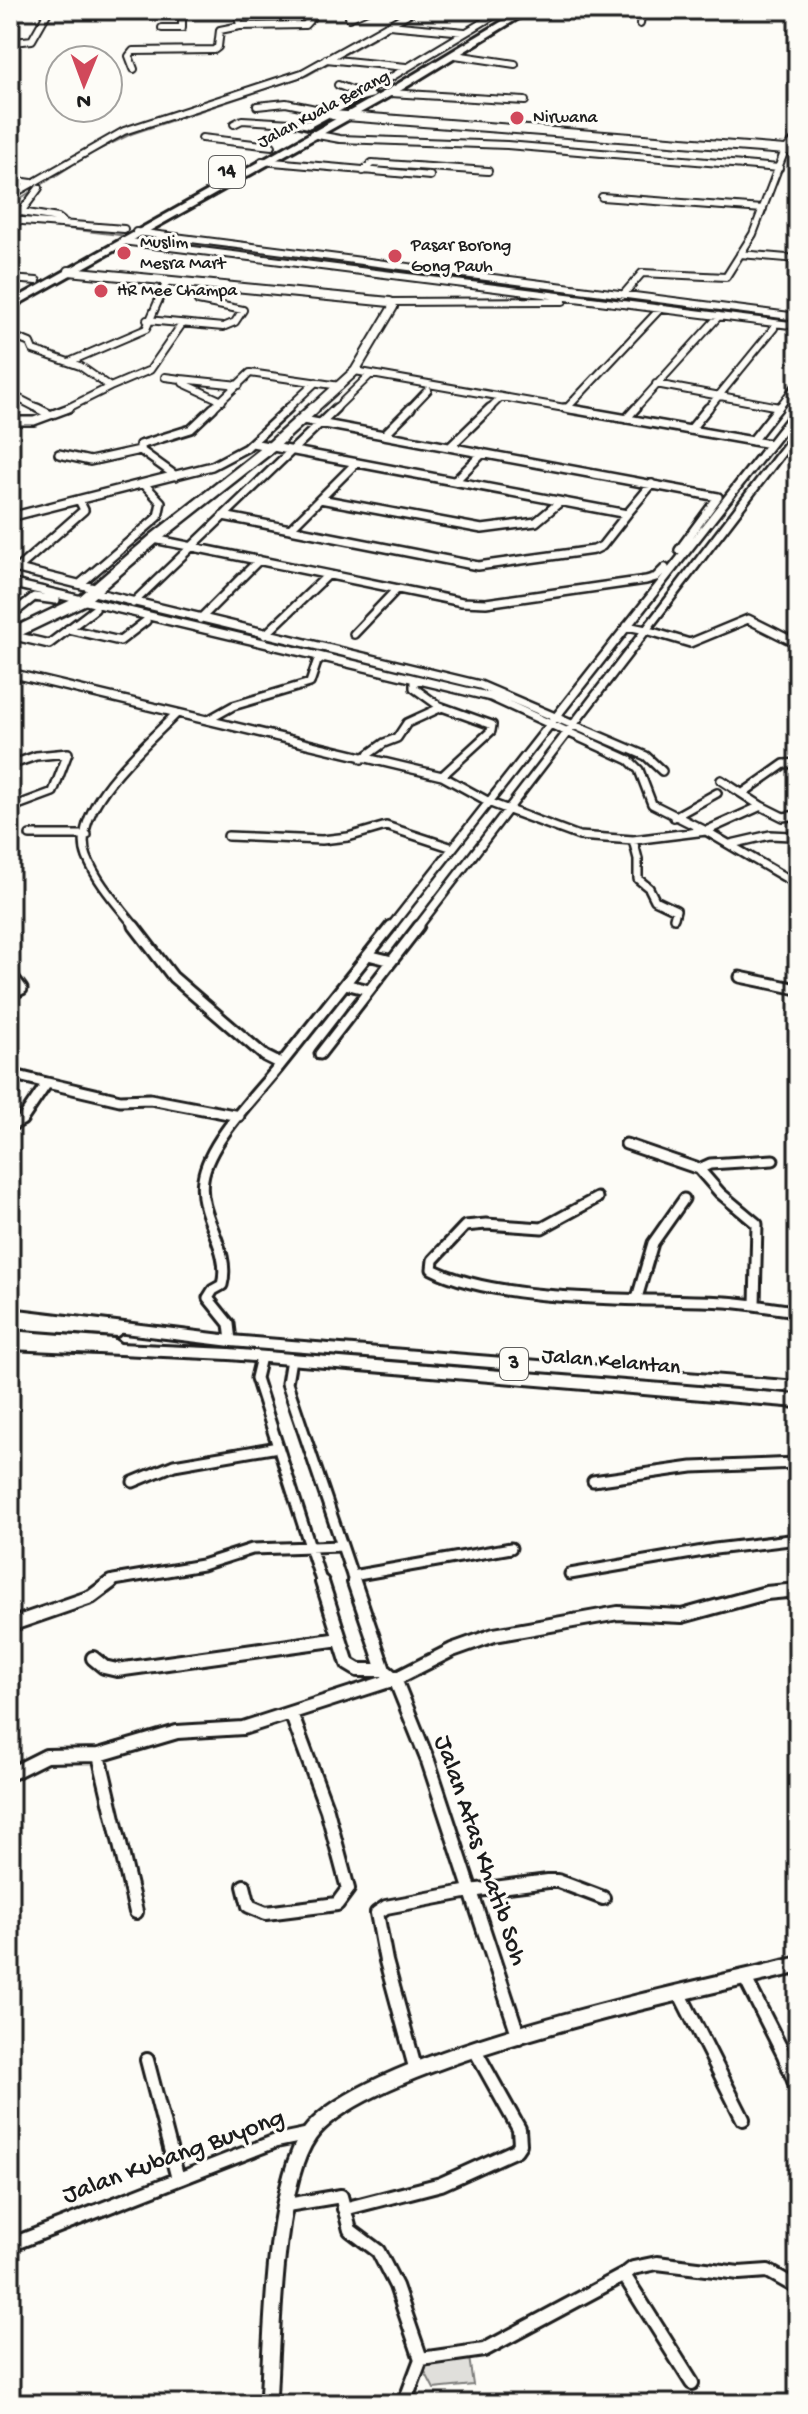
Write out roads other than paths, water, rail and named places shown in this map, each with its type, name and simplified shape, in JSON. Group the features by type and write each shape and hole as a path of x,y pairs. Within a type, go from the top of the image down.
{"highway":[{"name":"Jalan Kuala Berang","path":"10,298 262,161 511,10"},
{"name":"Jalan Kuala Berang","path":"10,306 272,146 339,115 365,98 390,93 527,10"},
{"path":"365,98 368,110 374,117"},
{"path":"339,115 374,117"},
{"name":"Jalan Kuala Berang","path":"298,133 311,129"},
{"name":"Jalan Kelantan","path":"10,1314 230,1347 261,1357 798,1401"},
{"name":"Jalan Kelantan","path":"10,1344 230,1347 798,1387"}],"main road":[{"name":"Jalan Kelantan","path":"10,1323 230,1347"},
{"name":"Jalan Kelantan","path":"10,1336 230,1347"}],"street":[{"path":"10,50 13,42 32,40 49,10"},
{"path":"161,10 230,10"},
{"path":"237,10 240,26"},
{"path":"349,18 367,10"},
{"path":"10,196 124,131 332,61 415,10"},
{"path":"394,25 471,32 503,10"},
{"path":"604,10 638,13 641,15 640,24"},
{"path":"162,28 182,28 182,12"},
{"path":"134,69 129,56 133,51 214,50 218,47 220,30 240,26 305,25 315,14"},
{"path":"455,55 515,64"},
{"path":"338,85 350,87 352,92 365,98 407,67 429,59"},
{"path":"332,61 407,67"},
{"path":"390,93 525,101"},
{"path":"257,106 286,103 339,115 798,151"},
{"path":"234,124 242,120 311,129 340,139 499,145 779,168"},
{"path":"622,296 638,275 645,272 724,278 763,209 785,150 798,137"},
{"path":"202,138 227,138 272,146"},
{"path":"262,161 430,176"},
{"path":"363,171 372,163 488,171"},
{"path":"10,180 32,186"},
{"path":"32,186 21,212 125,235 798,328"},
{"path":"602,197 763,209"},
{"path":"10,220 61,223"},
{"path":"125,235 318,261 798,317"},
{"path":"740,254 798,259"},
{"path":"69,271 390,302 571,301 659,310"},
{"path":"10,279 37,281"},
{"path":"69,362 97,352 120,337 145,330 147,320 165,296 167,281"},
{"path":"147,320 225,327 235,322 243,310 198,301"},
{"path":"10,635 80,602 303,420 355,371 392,310 390,302"},
{"path":"567,408 659,310"},
{"path":"716,318 774,328 798,328"},
{"path":"626,419 716,318"},
{"path":"10,421 34,421 82,403 150,370 182,324"},
{"path":"690,430 774,328"},
{"path":"10,335 30,343 33,350 69,362 110,387"},
{"path":"355,371 770,444"},
{"path":"59,454 77,462 89,463 140,450 144,442 191,429 255,372 340,386"},
{"path":"133,603 371,374"},
{"path":"165,377 239,385"},
{"path":"181,379 183,383 222,401"},
{"path":"10,517 212,466 252,443 316,382"},
{"path":"752,441 798,383"},
{"path":"656,384 779,407"},
{"path":"384,435 428,390"},
{"path":"10,394 49,414"},
{"path":"450,447 501,397"},
{"path":"154,539 396,590 480,603 652,578 660,574 798,409"},
{"path":"230,1347 229,1324 208,1298 213,1290 222,1285 225,1272 201,1184 206,1166 239,1116 491,803 718,505 719,499 713,495 303,420"},
{"path":"320,1054 798,431"},
{"path":"252,443 627,514"},
{"path":"140,450 176,476"},
{"path":"455,481 483,453"},
{"path":"290,529 356,463"},
{"path":"80,584 158,517 161,502 144,484"},
{"path":"223,516 483,566 594,550 602,546 652,484"},
{"path":"320,499 482,529 536,522 560,502"},
{"path":"14,568 84,510 79,500"},
{"path":"200,619 259,560"},
{"path":"14,568 80,584 133,603 265,635 491,697 554,720 662,771"},
{"path":"265,635 328,575"},
{"path":"10,583 323,658 409,674"},
{"path":"354,634 396,590"},
{"path":"10,616 37,597 80,602 95,609 146,621 120,641 68,629"},
{"path":"10,635 49,644 95,609"},
{"path":"627,626 690,643 748,619 798,644"},
{"path":"208,720 250,698 310,683 317,662 323,658"},
{"path":"10,673 442,776 491,803 579,836 633,840 706,831 761,806"},
{"path":"409,674 418,692 442,707 483,721 493,728 442,776"},
{"path":"362,759 384,743 397,738 407,723 442,707"},
{"path":"177,713 104,788 89,817 85,853 89,865 173,977 265,1056 281,1064"},
{"path":"569,727 644,762"},
{"path":"10,765 36,756 68,753 53,792 10,808"},
{"path":"644,762 652,804 731,844 798,885"},
{"path":"743,793 779,767 798,763"},
{"path":"721,780 785,818 798,815"},
{"path":"674,817 717,793"},
{"path":"228,836 322,840 348,837 386,826 453,848"},
{"path":"30,835 87,835"},
{"path":"731,844 770,835 791,836"},
{"path":"633,840 638,879 649,888 655,900 676,910 674,918"},
{"path":"368,955 392,961"},
{"path":"10,973 22,989 10,995"},
{"path":"740,977 798,989"},
{"path":"345,984 369,990"},
{"path":"10,1074 120,1100 150,1099 239,1116"},
{"path":"10,1126 22,1120 47,1083"},
{"path":"626,1144 699,1169 720,1193 757,1224 755,1304"},
{"path":"699,1169 710,1164 773,1160"},
{"path":"597,1198 542,1228 486,1224 465,1226 433,1260 432,1269 443,1278 479,1285 755,1304 798,1311"},
{"path":"637,1298 653,1243 684,1199"},
{"path":"261,1357 256,1378 348,1664 353,1668 384,1670"},
{"path":"291,1359 287,1383 384,1670 395,1679"},
{"path":"133,1482 149,1480 165,1467 278,1447"},
{"path":"593,1481 692,1467 798,1463"},
{"path":"570,1574 715,1549 798,1539"},
{"path":"10,1625 91,1597 114,1580 202,1565 252,1549 342,1546"},
{"path":"352,1576 511,1548"},
{"path":"10,1774 46,1756 99,1755 177,1732 232,1730 395,1679 452,1650 494,1635 618,1613 682,1616 766,1593 798,1590"},
{"path":"93,1658 104,1667 117,1670 340,1639"},
{"name":"Jalan Atas Khatib Soh","path":"395,1679 428,1761 519,2037"},
{"path":"244,1886 250,1907 266,1913 337,1904 348,1889 327,1810 291,1713"},
{"path":"99,1755 136,1912"},
{"path":"416,2071 382,1946 377,1913 386,1907 470,1891 558,1881 603,1898"},
{"path":"268,2404 287,2205 296,2166 310,2134 324,2117 342,2105 416,2071 475,2050 798,1965"},
{"path":"745,1978 784,2055 798,2091"},
{"path":"680,1994 743,2119"},
{"path":"344,2209 464,2177 516,2150 519,2129 475,2050"},
{"path":"147,2060 178,2179"},
{"name":"Jalan Kubang Buyong","path":"10,2245 276,2141 310,2134"},
{"path":"287,2205 341,2196 350,2230 378,2251 396,2286 421,2359 404,2404"},
{"path":"421,2359 484,2350 633,2268 657,2263 739,2273 768,2271 798,2288"},
{"path":"624,2275 692,2383"}],"waterway":[{"path":"94,152 131,134 308,75 424,10"},
{"path":"77,162 88,156"},
{"path":"10,205 71,166"},
{"path":"10,209 26,218"},
{"path":"44,226 128,236"},
{"path":"135,237 798,322"},
{"path":"10,578 73,593"}],"place":[{"name":"Nirwana","path":"517,118"},
{"name":"Muslim Mesra Mart","path":"124,253"},
{"name":"Pasar Borong Gong Pauh","path":"395,256"},
{"name":"HR Mee Champa","path":"101,291"}]}
